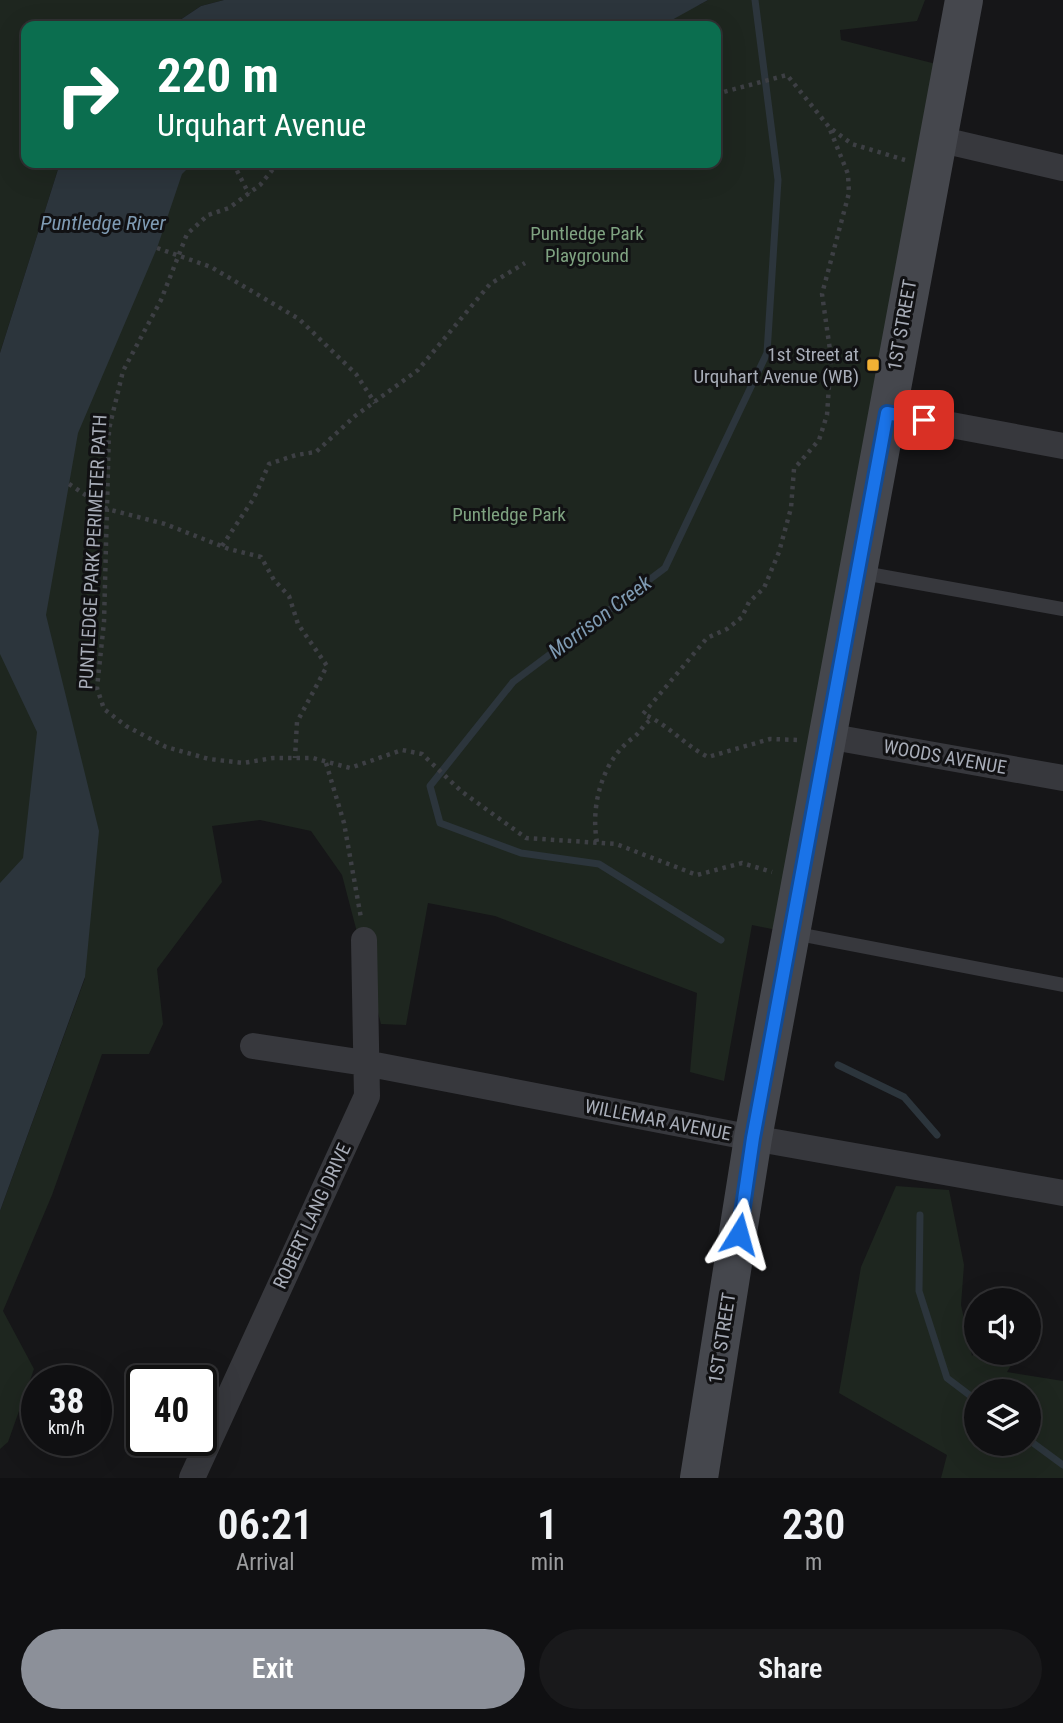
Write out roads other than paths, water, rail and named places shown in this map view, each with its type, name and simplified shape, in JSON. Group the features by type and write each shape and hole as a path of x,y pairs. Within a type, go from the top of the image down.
{"street":[{"name":"1ST STREET","path":"699,1478 753,1138 887,413 924,150 964,0"},
{"path":"924,150 1063,168"},
{"path":"887,413 1063,446"},
{"name":"WOODS AVENUE","path":"826,740 1063,778"},
{"name":"ROBERT LANG DRIVE","path":"192,1478 367,1096 364,940"},
{"name":"WILLEMAR AVENUE","path":"253,1046 365,1063 753,1138 1063,1193"}],"lane":[{"path":"856,572 1063,608"},
{"path":"792,933 1063,985"}],"water":[{"path":"224,0 708,0 670,21 178,21 201,6"},
{"name":"Puntledge River","path":"58,168 188,168 182,174 157,248 78,433 46,615 99,831 85,977 0,1211 0,883 23,858 37,732 0,654 0,353"}],"waterway":[{"name":"Morrison Creek","path":"721,940 599,864 521,853 440,823 430,786 513,682 665,568 767,353 778,180 755,0"},
{"name":"Morrison Creek","path":"838,1065 904,1097 937,1135"},
{"name":"Morrison Creek","path":"920,1215 919,1291 947,1378 964,1391"},
{"name":"Morrison Creek","path":"1041,1449 1063,1465"}],"place":[{"name":"1st Street at Urquhart Avenue (WB)","path":"873,365"}],"park label":[{"name":"Puntledge Park Playground","path":"587,244"},
{"name":"Puntledge Park","path":"509,514"}]}
